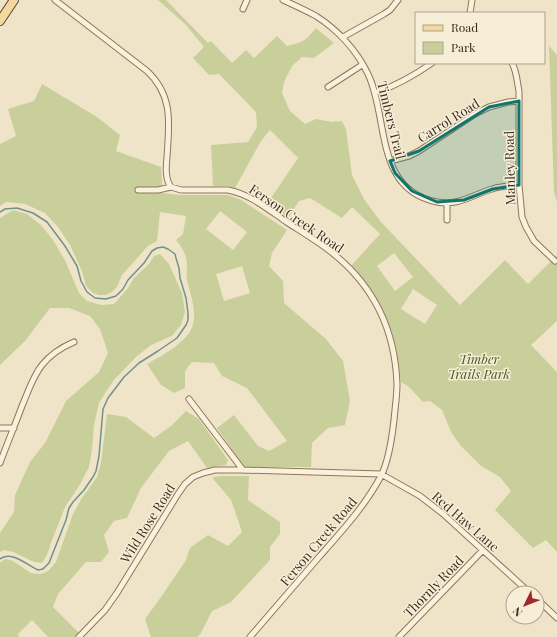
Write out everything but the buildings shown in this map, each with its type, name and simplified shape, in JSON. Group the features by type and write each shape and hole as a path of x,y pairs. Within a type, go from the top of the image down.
{"main road":[{"path":"0,21 14,0"}],"street":[{"path":"55,0 147,71 158,83 166,102 169,116 166,166 168,182 171,187"},
{"path":"243,9 247,0"},
{"name":"Timbers Trail","path":"283,0 326,23 355,52 368,73 375,93 390,161 395,173 412,191 427,199 447,203 464,200 493,189 519,185"},
{"path":"342,38 390,10 398,0"},
{"path":"470,12 472,0"},
{"path":"375,93 393,86 430,64"},
{"name":"Manley Road","path":"512,64 517,77 519,101 519,185 522,217 534,241 555,261"},
{"path":"328,87 362,65"},
{"name":"Carrol Road","path":"390,161 409,156 419,151 489,106 519,101"},
{"name":"Ferson Creek Road","path":"138,190 158,190 171,187 181,190 228,190 243,194 267,208 325,247 351,269 376,303 386,326 393,349 397,385 396,399 392,434 388,454 381,474 352,520 250,637"},
{"path":"447,203 447,220"},
{"path":"0,463 31,385 40,368 51,355 64,346 74,342"},
{"path":"190,399 243,470"},
{"path":"0,428 14,428"},
{"name":"Wild Rose Road","path":"79,637 105,610 178,494 185,484 193,477 215,470 381,474"},
{"name":"Red Haw Lane","path":"381,474 420,496 442,513 521,585"},
{"name":"Thornly Road","path":"399,637 483,550"},
{"path":"545,607 557,618"}],"highlighted area":[{"path":"519,101 519,185 493,189 464,200 437,202 412,191 395,173 390,161 419,151 489,107"}],"green space":[{"name":"Timber Trails Park","path":"158,0 166,0 208,43 211,41 232,63 246,50 254,58 277,36 287,46 304,40 316,28 334,43 314,58 302,57 292,66 284,82 282,93 290,111 305,124 316,119 332,122 342,121 346,129 352,175 364,199 380,221 460,305 505,260 528,284 557,255 557,321 531,345 557,372 557,552 546,540 533,548 495,510 511,491 500,477 481,466 460,445 451,432 442,410 430,401 423,402 408,386 401,382 398,366 398,355 385,314 367,284 351,266 380,234 352,207 342,218 310,198 299,201 288,218 267,204 298,158 270,130 261,141 235,188 227,186 213,186 211,145 248,142 257,127 256,112 219,74 209,75 193,58 204,47 186,25","holes":["394,253 413,277 395,291 377,266","413,289 437,305 425,324 401,309"]},
{"path":"549,46 557,55 557,202 554,192"},
{"path":"42,84 97,117 120,135 116,151 161,167 161,193 180,195 228,195 241,200 287,230 272,253 269,266 283,281 284,303 326,339 343,361 350,401 345,425 328,428 312,443 311,467 245,467 242,464 217,428 234,415 258,446 269,451 287,441 247,388 222,376 214,363 192,362 185,371 185,388 174,393 161,385 147,364 176,346 183,340 192,327 194,309 187,280 187,261 181,246 176,240 183,234 186,216 160,212 157,241 148,246 122,275 117,287 112,292 106,295 99,295 93,293 86,286 82,271 70,245 58,227 45,213 25,204 6,202 0,206 0,144 16,136 8,109 34,101","holes":["220,211 247,232 233,250 206,229","242,266 250,293 224,301 216,274"]},
{"path":"13,210 27,214 41,225 53,240 65,260 79,293 87,301 101,305 114,304 128,288 134,278 148,265 154,256 160,254 169,264 182,293 185,312 181,325 172,336 151,345 136,357 113,381 99,403 94,425 89,467 79,486 65,507 47,555 42,563 34,562 13,552 4,550 0,552 0,533 14,512 15,495 30,462 45,443 66,401 99,372 108,353 100,329 90,316 69,308 50,308 25,341 0,365 0,218"},
{"path":"186,411 199,419 228,460 226,465 207,468 188,441 169,451 141,488 127,518 114,521 104,535 109,552 101,562 86,562 58,594 53,607 79,633 75,637 48,637 32,620 18,634 19,637 0,637 0,563 6,559 13,561 31,573 41,574 48,571 56,562 73,514 97,477 101,463 107,414 126,417 154,438 171,426"},
{"path":"249,476 248,500 280,522 280,534 270,547 270,560 231,602 212,611 201,633 197,637 151,637 145,619 186,560 190,548 208,535 228,546 242,532 231,500 213,477"}],"waterway":[{"path":"0,212 5,209 17,208 33,213 47,222 65,246 77,266 81,281 87,292 95,298 106,299 116,296 123,289 128,280 144,263 152,251 163,247 168,249 175,254 186,298 188,313 186,325 177,338 139,363 124,377 108,398 103,409 99,456 96,471 84,490 69,508 66,520 49,563 43,569 38,570 14,557 9,556 0,559"}]}
